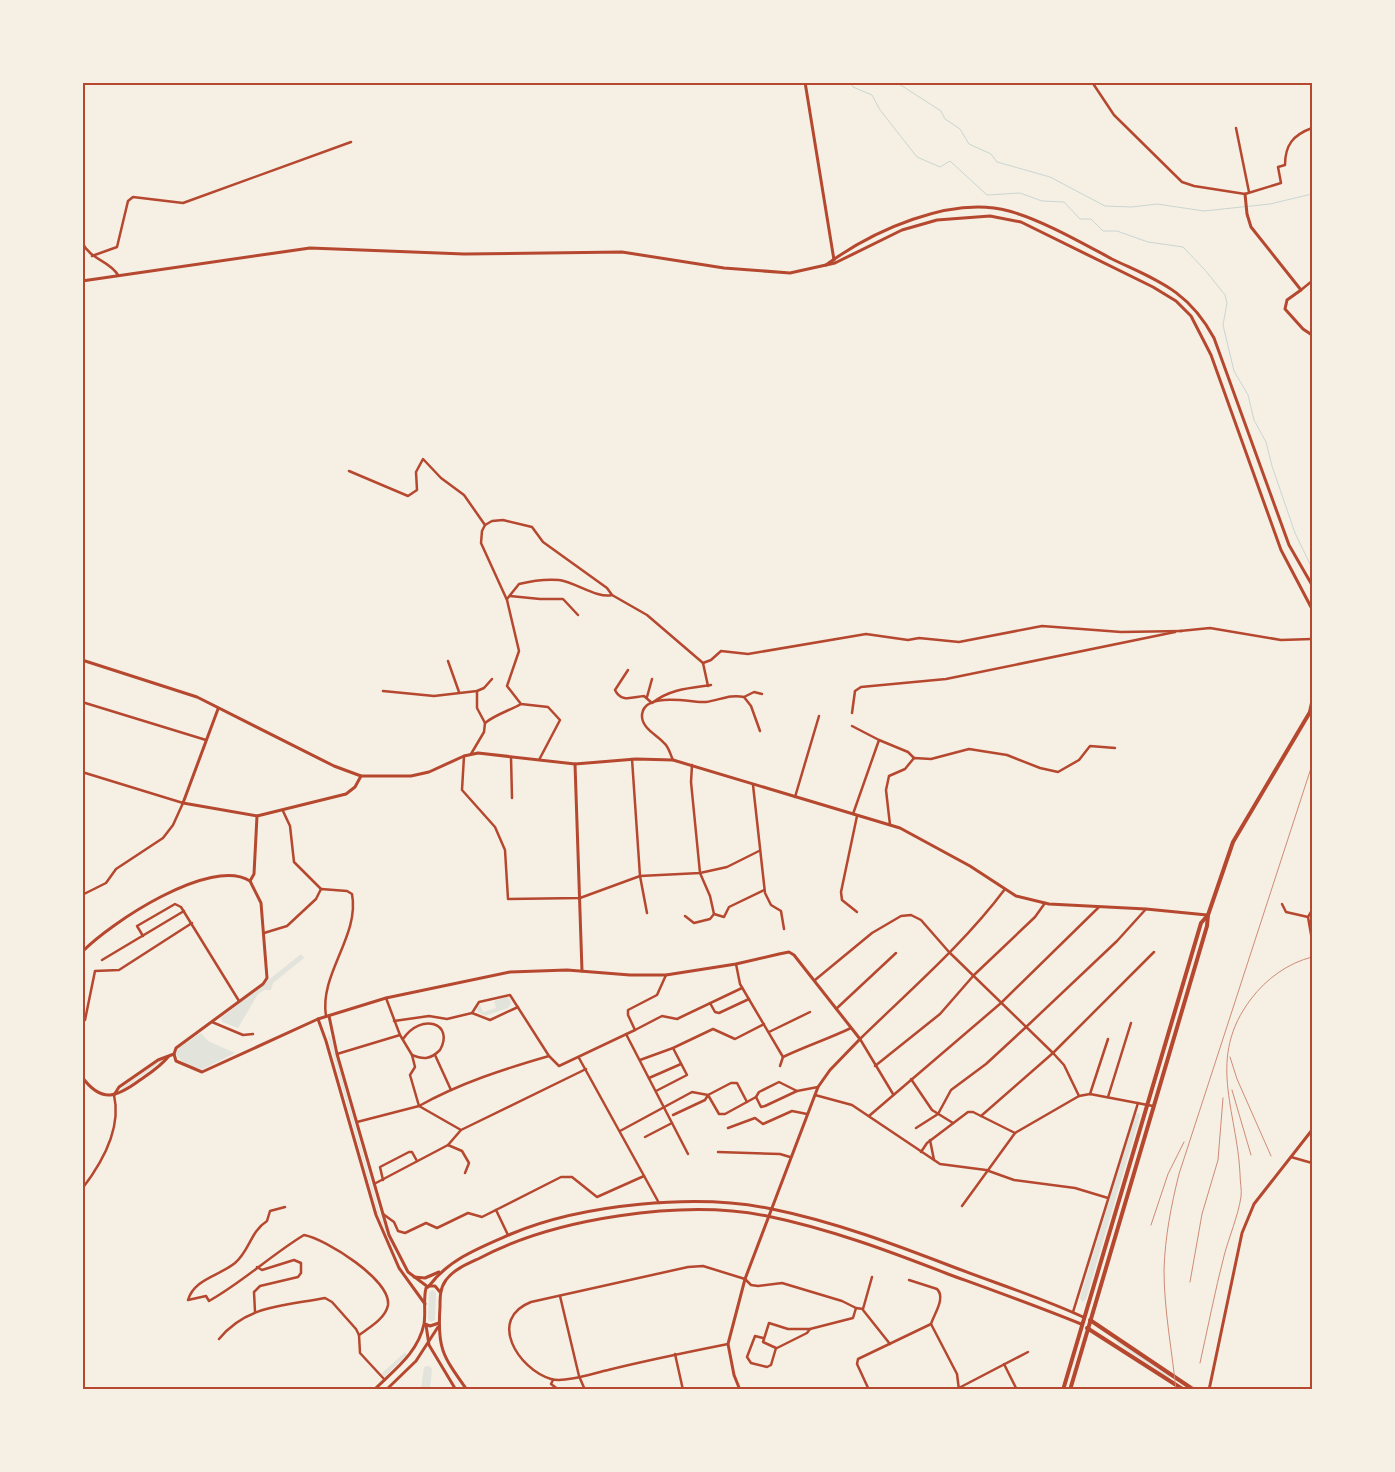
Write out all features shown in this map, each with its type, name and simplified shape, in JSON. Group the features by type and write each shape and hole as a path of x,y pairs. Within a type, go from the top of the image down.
{"main road":[{"path":"805,82 834,261"},
{"path":"1245,196 1251,227 1301,290 1287,300 1285,309 1303,329 1312,335"},
{"path":"834,261 900,224 936,213 989,207 1024,216 1170,287 1186,298 1206,322 1220,352 1289,544 1312,585"},
{"path":"82,281 310,248 464,254 622,252 766,272 790,273 824,266 902,230 937,220 990,216 1021,222 1153,287 1176,302 1198,326 1211,355 1281,550 1312,609"},
{"path":"900,224 902,230"},
{"path":"1063,242 1066,237"},
{"path":"1211,355 1220,352"},
{"path":"82,660 176,689 334,766 361,776 411,776 441,768 471,754 511,756 575,764 632,759 673,760 900,828 970,866 1016,896 1045,903 1146,909 1208,916"},
{"path":"1070,1390 1207,926 1208,916 1233,842 1310,712 1312,703"},
{"path":"218,710 183,802 257,816 346,794 354,787 361,776"},
{"path":"575,764 582,971"},
{"path":"250,881 254,874 257,816"},
{"path":"82,952 102,935 140,909 193,882 218,875 239,876 250,881 261,903 267,978 263,984 178,1046 174,1055 158,1060 119,1087 114,1095"},
{"path":"1063,1390 1081,1324 1202,923 1208,916"},
{"path":"174,1055 178,1062 194,1070 206,1072 318,1019 386,998 510,972 582,971 666,975 736,964 790,952 800,961 860,1040 830,1070 818,1087 745,1279 728,1344 739,1388"},
{"path":"328,1016 382,1214 403,1265 414,1277 428,1286 435,1286 440,1292"},
{"path":"318,1019 376,1215 391,1254 425,1304"},
{"path":"82,1077 97,1092 114,1095 124,1092 162,1064 168,1057"},
{"path":"1209,1390 1242,1233 1254,1204 1312,1130"},
{"path":"414,1277 432,1276 530,1226 567,1216 659,1203 711,1202 771,1208 876,1238 1073,1312 1090,1320 1194,1390"},
{"path":"467,1390 442,1352 439,1344 440,1292 445,1280 468,1264 493,1251 534,1234 569,1224 663,1213 711,1211 768,1216 815,1227 873,1246 1081,1324 1184,1390"},
{"path":"444,1269 428,1286 425,1304 425,1324 429,1344 456,1390"},
{"path":"425,1324 430,1326 438,1324"},
{"path":"374,1390 410,1355 425,1324"},
{"path":"386,1390 416,1361 429,1344 438,1324"}],"street":[{"path":"1092,82 1114,115 1182,182 1194,186 1245,196 1250,192 1282,183 1278,167 1285,165 1286,150 1301,132 1312,128"},
{"path":"1236,128 1250,192"},
{"path":"92,256 117,247 128,202 133,197 183,203 351,142"},
{"path":"82,242 84,250 114,269 118,275"},
{"path":"1301,290 1312,281"},
{"path":"349,470 408,496 417,490 416,472 423,458 441,478 464,495 485,525"},
{"path":"521,704 507,686 519,651 507,600 481,543 482,531 485,525 492,521 504,520 532,527 543,542 607,588 612,595 647,615 702,663 709,686 680,689 662,694 643,712 642,718 645,726 665,744 673,760"},
{"path":"507,600 518,584 558,580 578,585 602,596 612,595"},
{"path":"509,596 563,599 578,615"},
{"path":"702,663 711,660 721,651 748,654 866,634 908,640 919,638 959,642 1042,626 1121,632 1182,631 1210,628 1281,640 1312,639"},
{"path":"852,713 855,691 861,687 946,679 1182,631"},
{"path":"448,661 459,692"},
{"path":"628,670 616,688 617,694 628,699 644,696 652,702 682,699 704,702 732,695 744,697 754,692 762,694"},
{"path":"383,691 434,696 477,691 484,688 492,678"},
{"path":"647,698 652,679"},
{"path":"471,754 484,732 485,723 477,708 477,691"},
{"path":"744,697 751,706 760,731"},
{"path":"82,702 206,740"},
{"path":"485,723 497,714 521,704 541,708 548,707 559,716 559,724 539,760"},
{"path":"795,797 819,716"},
{"path":"852,726 908,752 914,758 931,759 969,749 1007,755 1040,768 1058,772 1079,760 1090,746 1115,748"},
{"path":"857,912 842,900 841,892 855,815 879,740"},
{"path":"464,756 462,790 495,827 505,850 508,899 580,898 640,876 700,873 727,868 759,851"},
{"path":"511,756 512,798"},
{"path":"890,825 886,790 889,776 905,768 914,758"},
{"path":"632,759 640,876 647,913"},
{"path":"692,765 691,782 700,873 710,896 714,914"},
{"path":"82,772 183,802 173,826 163,838 116,869 106,884 82,896"},
{"path":"753,785 764,890 771,905 781,911 784,929"},
{"path":"283,811 290,826 294,862 321,889 350,892 353,899 348,931 325,995 328,1016"},
{"path":"264,933 287,926 316,898 321,889"},
{"path":"714,914 724,916 729,907 764,890"},
{"path":"892,1094 860,1040 991,908 1005,890"},
{"path":"875,1066 940,1014 974,975 1035,917 1045,903"},
{"path":"143,936 137,926 175,904 184,911 192,923 239,1001"},
{"path":"1282,904 1286,912 1308,917"},
{"path":"869,1116 892,1094 1000,1003 1098,907"},
{"path":"916,1128 938,1114 952,1090 986,1064 1025,1028 1117,941 1146,909"},
{"path":"1312,910 1308,917 1312,940"},
{"path":"102,960 184,911"},
{"path":"684,916 694,923 710,919 714,914"},
{"path":"815,980 872,933 901,916 911,915 920,920 948,952 1053,1053 1064,1065 1079,1096"},
{"path":"84,1020 95,971 119,970 192,923"},
{"path":"981,1116 1053,1053 1154,952"},
{"path":"836,1009 896,953"},
{"path":"736,964 742,988 783,1057"},
{"path":"635,1030 628,1010 657,995 666,975"},
{"path":"472,1013 479,1002 506,995 513,997 556,1066 579,1057 662,1016 678,1018 742,988"},
{"path":"386,998 400,1035 412,1054 415,1067 410,1075 419,1106 461,1130"},
{"path":"710,1003 715,1012 719,1013 749,999"},
{"path":"394,1021 429,1016 448,1019 472,1013 490,1020 518,1007"},
{"path":"769,1032 810,1012"},
{"path":"212,1022 243,1035 253,1034"},
{"path":"403,1039 415,1026 433,1023 440,1029 444,1038 442,1046 435,1055 424,1058 412,1054"},
{"path":"1108,1097 1131,1023"},
{"path":"640,1060 673,1048 713,1029 735,1039 764,1024"},
{"path":"780,1066 783,1057 808,1045 820,1044 851,1028"},
{"path":"626,1034 688,1154"},
{"path":"337,1054 400,1035"},
{"path":"1090,1094 1108,1039"},
{"path":"656,1091 687,1075 673,1048"},
{"path":"435,1055 450,1090"},
{"path":"356,1122 419,1106 450,1090 505,1068 549,1056"},
{"path":"579,1057 659,1203"},
{"path":"649,1078 680,1064"},
{"path":"374,1184 448,1145 461,1130 586,1069"},
{"path":"911,1079 927,1105 953,1123"},
{"path":"620,1131 692,1092 708,1095 719,1114 725,1114 756,1097 759,1092 779,1082 797,1092"},
{"path":"673,1115 705,1100 708,1095 731,1083 737,1083 747,1102"},
{"path":"756,1097 761,1107 797,1092 818,1087"},
{"path":"815,1094 852,1105 940,1164 986,1170 1014,1180 1075,1188 1108,1198"},
{"path":"962,1206 986,1170 1015,1133 1079,1096 1090,1094 1153,1106"},
{"path":"82,1189 102,1160 110,1139 117,1112 114,1095"},
{"path":"1073,1312 1138,1103"},
{"path":"728,1128 752,1118 763,1124 795,1110 807,1114"},
{"path":"921,1152 930,1140 968,1112 981,1116 1015,1133"},
{"path":"645,1137 672,1123"},
{"path":"930,1140 934,1160"},
{"path":"448,1145 462,1151 469,1163 465,1173"},
{"path":"383,1180 379,1171 380,1166 409,1152 412,1152 417,1161"},
{"path":"718,1152 780,1154 790,1157"},
{"path":"1291,1157 1312,1163"},
{"path":"382,1214 394,1222 401,1233 426,1223 437,1228 468,1213 482,1217 561,1176 572,1177 597,1197 644,1176"},
{"path":"285,1207 270,1211 267,1221 256,1228 248,1246 238,1260 227,1269 197,1284 190,1292 188,1300 206,1296 209,1301 234,1287 257,1267 304,1234 317,1237 347,1256 377,1281 388,1298 388,1308 382,1317 359,1335"},
{"path":"496,1210 508,1236"},
{"path":"255,1312 254,1292 260,1286 298,1276 301,1272 301,1263 294,1260 262,1270 257,1267"},
{"path":"728,1344 553,1380 531,1369 515,1352 510,1330 512,1316 520,1306 688,1267 703,1266 745,1279 751,1285 782,1283 863,1309 890,1344"},
{"path":"863,1309 872,1277"},
{"path":"869,1390 857,1361 931,1324 941,1300 940,1292 934,1288 909,1280"},
{"path":"560,1296 579,1376 585,1390"},
{"path":"219,1339 231,1325 255,1312 325,1298 332,1302 359,1335 360,1353 384,1379"},
{"path":"776,1348 763,1342 770,1323 788,1329 810,1329 853,1318 856,1308"},
{"path":"931,1324 957,1374 959,1388"},
{"path":"763,1338 755,1336 747,1357 748,1361 769,1366 776,1348 807,1333 810,1329"},
{"path":"955,1390 1028,1352"},
{"path":"675,1354 683,1390"},
{"path":"1004,1364 1017,1390"},
{"path":"553,1380 550,1384 559,1390"}],"shaded area":[{"path":"301,954 304,958 273,983 271,990 264,990 258,994 238,1028 222,1022 221,1017"},
{"path":"507,997 510,999 511,1004 508,1008 485,1016 478,1012 477,1008 480,1005 483,1012 496,1008 494,1001"},
{"path":"201,1033 208,1041 235,1053 203,1069 196,1068 181,1060 176,1054 177,1049"},
{"path":"328,1036 330,1036 379,1212 400,1266 378,1213"},
{"path":"159,1061 162,1061 120,1091 122,1088"},
{"path":"1135,1113 1139,1113 1140,1116 1086,1299 1082,1302 1080,1298"},
{"path":"433,1290 436,1293 435,1320 431,1322 428,1319 429,1292"},
{"path":"1116,1342 1170,1376 1169,1378"},
{"path":"405,1352 407,1355 384,1377 381,1374"},
{"path":"429,1366 432,1369 430,1389 421,1389 424,1367"}],"waterway":[{"path":"850,82 853,87 872,95 880,110 917,157 940,167 950,161 987,195 1020,193 1042,201 1064,202 1080,219 1091,219 1103,231 1117,231 1148,242 1183,247 1205,270 1225,295 1227,303 1223,325 1234,371 1248,395 1254,420 1266,442 1272,466 1295,533 1312,568"},
{"path":"896,82 941,111 945,119 960,129 969,144 991,154 997,162 1050,177 1105,206 1132,207 1157,204 1204,211 1270,204 1312,194"}],"railway":[{"path":"1176,1390 1164,1285 1167,1234 1173,1198 1179,1174 1312,765"},
{"path":"1200,1363 1221,1269 1241,1197 1238,1151 1228,1085 1227,1063 1230,1042 1237,1021 1251,999 1263,985 1294,963 1312,957"},
{"path":"1230,1057 1237,1079 1271,1156"},
{"path":"1232,1090 1251,1155"},
{"path":"1190,1282 1202,1214 1218,1160 1223,1098"},
{"path":"1151,1225 1168,1174 1184,1142"}]}
